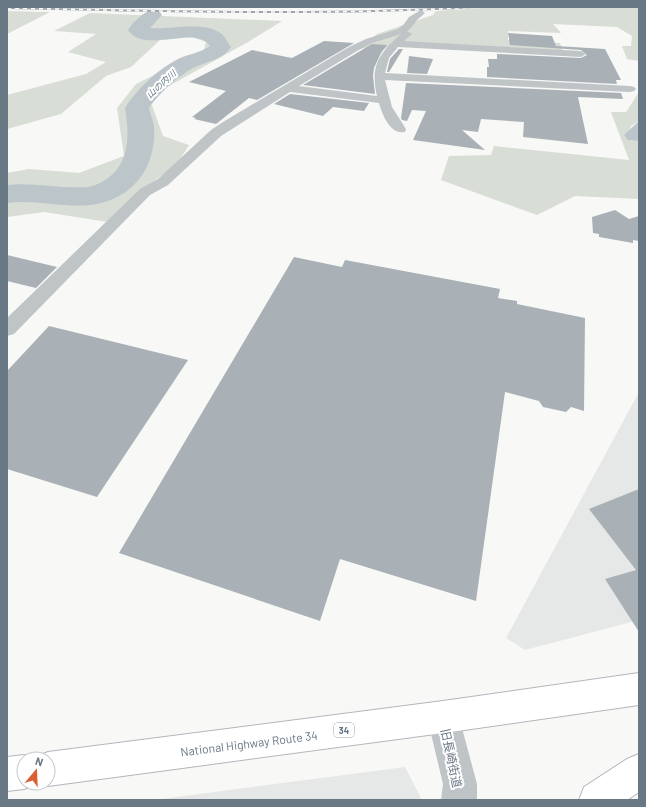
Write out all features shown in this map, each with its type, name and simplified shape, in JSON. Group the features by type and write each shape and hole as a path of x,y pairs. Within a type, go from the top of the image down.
{"highway":[{"name":"National Highway Route 34","path":"56,768 443,717 639,689"},
{"path":"597,800 639,771"}],"street":[{"path":"7,329 14,314 145,192 163,182 216,133 286,88 353,49 369,41 401,30 408,26 412,19 421,13"},
{"path":"400,129 391,119 384,100 379,76 381,62 387,52 409,33 410,30 408,26"},
{"path":"396,44 581,54"},
{"path":"379,76 630,89"},
{"path":"564,85 567,101"},
{"path":"286,88 384,100"},
{"name":"旧長崎街道","path":"443,717 460,784 459,800"}],"shaded area":[{"path":"498,7 639,7 639,61 627,59 622,46 631,46 632,36 617,27 553,24 561,33 508,31 508,40 560,43 563,51 395,42 383,50 360,48 377,34 433,15 436,11"},
{"path":"7,11 50,12 7,34"},
{"path":"90,13 282,21 248,42 149,97 163,136 189,145 177,164 134,196 108,222 44,212 7,217 7,173 29,169 79,173 124,156 117,108 136,84 204,50 206,42 192,37 160,40 131,67 106,76 61,114 7,129 7,95 86,74 106,62 68,52 96,34 54,31"},
{"path":"639,92 639,121 631,126 628,140 639,141 639,199 575,196 537,215 441,180 449,156 491,155 494,146 629,160 611,112 626,112"},
{"path":"639,121 639,141 628,140 624,135"},
{"path":"639,392 639,620 525,650 506,638"},
{"path":"405,767 422,800 154,800"}],"building":[{"path":"508,33 552,36 556,46 605,49 621,80 616,80 617,84 487,77 487,67 489,67 488,59 497,59 497,54 581,58 587,55 581,50 510,45"},
{"path":"324,41 354,43 257,100 249,98 216,124 194,119 196,118 192,117 226,91 189,82 252,50 292,58"},
{"path":"372,44 387,45 381,53 374,68 373,76 375,94 303,85"},
{"path":"399,49 403,49 389,72 387,72 390,59"},
{"path":"409,56 433,59 427,74 407,73"},
{"path":"406,83 621,93 623,99 578,97 588,144 523,137 524,122 481,119 478,132 462,130 485,150 413,140 426,111 412,110 407,121 402,120 401,118"},
{"path":"290,94 369,103 364,111 333,107 323,116 274,104"},
{"path":"615,210 629,219 639,216 639,241 633,240 633,243 599,237 599,234 593,233 592,217"},
{"path":"7,255 57,267 36,288 7,281"},
{"path":"294,257 342,267 345,260 500,289 498,298 517,301 517,304 585,318 584,411 571,407 566,412 543,407 539,401 505,392 476,601 340,559 320,621 119,553"},
{"path":"49,326 188,360 97,497 7,469 7,371"},
{"path":"639,489 639,632 605,579 636,570 589,509"}],"waterway":[{"name":"山の内川","path":"7,194 27,192 67,196 90,196 108,190 117,185 130,172 139,147 141,125 137,108 141,102 158,84 179,68 189,62 214,53 221,47 215,38 205,34 194,32 146,34 137,30 153,15"}],"railway":[{"path":"7,8 300,12 417,10 476,7"}]}
